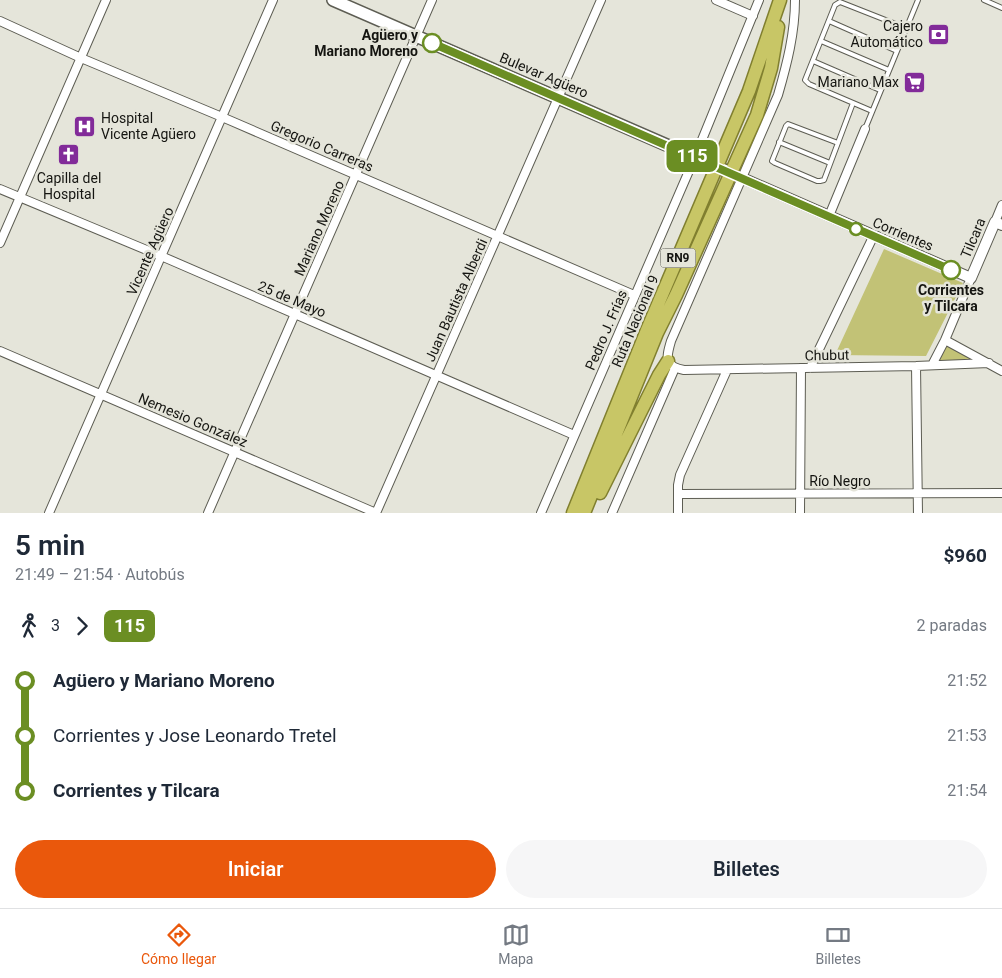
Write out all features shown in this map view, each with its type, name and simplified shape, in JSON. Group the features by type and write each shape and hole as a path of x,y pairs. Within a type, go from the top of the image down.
{"highway":[{"name":"Ruta Nacional 9","path":"584,513 656,333 736,176 766,87 774,50 780,1"},
{"name":"Ruta Nacional 9","path":"573,513 647,330 757,72 780,1"},
{"path":"589,513 659,375 672,364"}],"main road":[{"name":"Bulevar Agüero","path":"333,0 736,176"}],"street":[{"path":"0,243 106,0"},
{"name":"Vicente Agüero","path":"49,513 273,0"},
{"name":"Mariano Moreno","path":"208,513 432,0"},
{"name":"Juan Bautista Alberdi","path":"376,513 601,0"},
{"path":"716,0 753,16"},
{"name":"Pedro J. Frías","path":"541,513 695,157 759,0"},
{"path":"612,513 672,364 667,356 671,342 736,176 778,95 789,55 795,16 795,0"},
{"name":"Gregorio Carreras","path":"0,22 634,295"},
{"path":"829,216 865,128"},
{"name":"Corrientes","path":"736,176 971,278"},
{"name":"25 de Mayo","path":"0,189 161,256 574,435"},
{"name":"Tilcara","path":"932,365 945,340 971,278 998,224 1002,205"},
{"path":"810,368 873,237"},
{"path":"945,340 1002,371"},
{"name":"Nemesio González","path":"0,351 376,513"},
{"name":"Chubut","path":"672,364 684,370 727,370 989,363"},
{"path":"916,366 918,513"},
{"path":"800,513 801,368"},
{"path":"678,513 680,475 727,370"},
{"name":"Río Negro","path":"678,494 1002,493"}],"lane":[{"path":"865,128 918,0"},
{"path":"984,0 1002,8"},
{"path":"872,110 806,83 805,80 829,21 837,3 840,2 906,28"},
{"path":"829,21 897,51"},
{"path":"821,41 889,70"},
{"path":"813,61 880,90"},
{"path":"838,144 788,124 772,161 820,181 824,180 838,144 853,103"},
{"path":"779,142 830,163"}],"shaded area":[{"path":"884,249 963,283 926,356 835,355"},
{"path":"946,342 985,362 934,363"}],"bus line":[{"name":"115","path":"432,43 951,270"}],"place":[{"name":"Cajero Automático","path":"939,34"},
{"name":"Agüero y Mariano Moreno","path":"432,43"},
{"name":"Mariano Max","path":"915,82"},
{"name":"Hospital Vicente Agüero","path":"85,126"},
{"name":"Capilla del Hospital","path":"69,155"},
{"name":"Corrientes y Tilcara","path":"951,270"}]}
